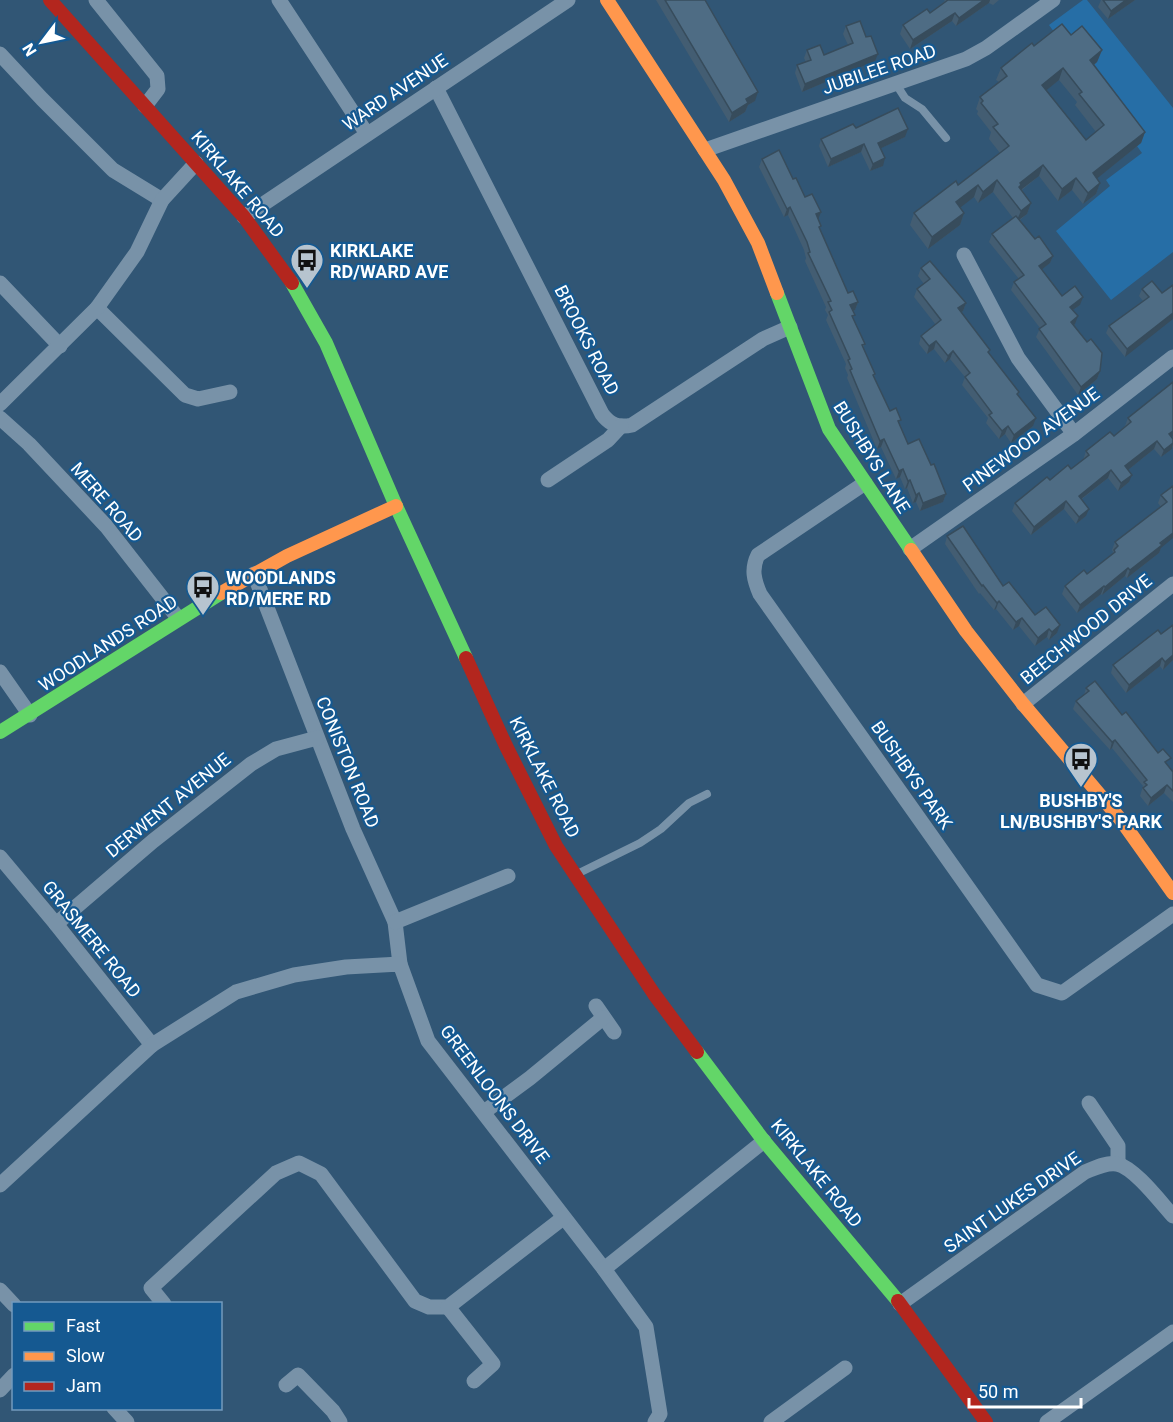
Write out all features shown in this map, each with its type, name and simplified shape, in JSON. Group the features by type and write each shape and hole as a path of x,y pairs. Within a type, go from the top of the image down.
{"street":[{"name":"KIRKLAKE ROAD","path":"50,0 244,217 294,285 326,343 396,506 506,746 556,846 654,994 764,1141 900,1304 986,1422"},
{"path":"96,0 158,76 158,89 145,106"},
{"path":"279,0 367,134"},
{"name":"WARD AVENUE","path":"244,217 568,0"},
{"name":"BUSHBYS LANE","path":"607,0 734,196 758,243 829,429 966,631 1023,704 1121,820 1173,893"},
{"name":"JUBILEE ROAD","path":"705,150 974,55 1053,0"},
{"path":"0,54 113,170 162,200"},
{"name":"BROOKS ROAD","path":"436,88 602,414 610,423 621,426"},
{"path":"0,404 98,308 137,252 162,200 196,163"},
{"path":"964,255 1018,357 1074,434"},
{"path":"0,284 60,346"},
{"path":"98,308 185,395 198,399 230,392"},
{"path":"548,480 608,440 621,426 632,425 763,339 790,327"},
{"name":"PINEWOOD AVENUE","path":"910,549 1074,434 1173,357"},
{"name":"MERE ROAD","path":"0,418 29,444 106,526 178,618"},
{"name":"BUSHBYS PARK","path":"866,483 758,555 754,563 754,579 760,594 1037,985 1062,993 1173,914"},
{"name":"WOODLANDS ROAD","path":"0,732 30,715 178,618 254,574 396,506"},
{"name":"CONISTON ROAD","path":"254,574 353,829 395,922 400,964"},
{"name":"BEECHWOOD DRIVE","path":"1023,704 1173,584"},
{"path":"0,672 30,715"},
{"name":"DERWENT AVENUE","path":"56,924 153,841 251,764 276,749 317,738"},
{"name":"GRASMERE ROAD","path":"0,857 152,1045"},
{"path":"395,922 508,876"},
{"path":"0,1185 152,1045 236,992 294,975 346,967 400,964"},
{"name":"GREENLOONS DRIVE","path":"400,964 428,1041 646,1327 662,1419"},
{"path":"484,1113 530,1078 599,1012 614,1032"},
{"path":"1089,1103 1118,1146 1119,1164 1140,1178 1173,1216"},
{"path":"604,1269 764,1141"},
{"path":"162,1302 151,1288 276,1173 299,1162 321,1174 415,1301 429,1307 448,1307 563,1218"},
{"name":"SAINT LUKES DRIVE","path":"900,1304 1085,1172 1102,1165 1119,1164"},
{"path":"0,1290 12,1303"},
{"path":"448,1307 493,1364 474,1381"},
{"path":"1047,1422 1173,1332"},
{"path":"771,1422 846,1368"},
{"path":"286,1385 298,1375 340,1422"},
{"path":"0,1390 12,1377"},
{"path":"116,1410 127,1422"}],"lane":[{"path":"896,84 905,98 922,109 946,138"},
{"path":"576,875 640,843 661,829 689,803 707,794"}],"shaded area":[{"path":"1083,0 1087,0 1173,108 1173,252 1111,300 1056,231 1110,186 1106,180 1142,153 1049,25"}],"building":[{"path":"665,0 705,0 758,92 746,99 748,103 732,113"},
{"path":"948,0 984,0 959,18 955,13 913,40 903,25 927,9 930,13"},
{"path":"1103,0 1126,0 1111,11"},
{"path":"860,21 866,37 871,36 878,54 805,84 797,65 811,60 807,50 820,45 824,55 853,43 846,26"},
{"path":"1062,24 1071,35 1082,26 1102,50 1090,60 1145,132 1093,173 1100,183 1088,193 1076,178 1062,189 1043,165 1020,183 1019,187 1031,203 1021,211 997,180 983,192 978,185 956,202 964,213 932,237 914,213 956,181 958,185 1009,146 993,127 998,124 981,103 983,101 980,97 1007,76 1001,68 1032,43 1034,46","holes":["1063,68 1082,92 1079,94 1104,125 1086,140 1042,85"]},
{"path":"898,108 908,129 878,143 885,158 873,164 864,144 831,159 821,139 853,124 856,128"},
{"path":"779,150 805,197 812,194 821,212 816,214 821,226 819,227 848,293 853,291 858,302 850,305 855,315 852,316 865,344 862,345 875,374 873,375 890,411 896,408 901,420 898,421 908,444 919,439 931,465 934,464 946,494 923,503 919,493 916,495 903,469 899,471 884,439 880,441 850,370 852,369 848,360 850,359 829,312 832,310 828,302 831,301 808,253 810,252 807,242 790,207 787,209 762,159"},
{"path":"1016,216 1035,239 1039,236 1053,256 1039,266 1062,296 1075,286 1083,297 1070,307 1078,316 1071,322 1087,342 1091,339 1102,353 1100,371 1081,387 1039,329 1046,324 1014,282 1024,275 992,234"},
{"path":"930,261 966,303 958,308 990,350 988,352 1036,418 1014,435 1008,426 1002,431 989,415 992,413 965,377 970,373 953,351 948,356 936,341 929,346 921,336 941,320 917,289 930,279 921,268"},
{"path":"1152,281 1162,293 1173,285 1173,313 1127,349 1109,326 1149,297 1142,289"},
{"path":"1173,382 1173,431 1169,434 1173,443 1164,450 1157,441 1125,466 1132,475 1121,483 1111,470 1079,496 1089,509 1079,517 1066,501 1034,527 1015,503 1047,477 1050,480 1068,465 1071,469 1089,455 1086,451 1110,432 1114,436 1131,422 1128,418"},
{"path":"1173,486 1173,533 1160,543 1162,545 1130,570 1128,568 1080,605 1065,586 1084,570 1087,574 1115,552 1118,546 1115,542 1167,502 1161,495"},
{"path":"963,526 1003,586 1009,582 1035,615 1046,607 1060,625 1052,632 1049,629 1038,638 1022,618 1016,622 999,601 997,603 982,586 947,536"},
{"path":"1173,625 1173,655 1165,662 1162,658 1129,685 1113,665 1158,630 1161,634"},
{"path":"1095,681 1122,715 1126,712 1158,753 1163,749 1171,758 1165,762 1173,772 1173,791 1167,785 1151,798 1143,788 1147,785 1144,782 1147,780 1115,740 1112,742 1076,701 1089,691 1086,688"}],"traffic: fast":[{"path":"292,283 326,343 396,506 466,658"},
{"path":"777,293 829,429 911,550"},
{"path":"0,732 221,593"},
{"path":"697,1052 764,1141 898,1301"}],"traffic: slow":[{"path":"607,0 724,180 758,243 777,293"},
{"path":"221,593 287,556 396,506"},
{"path":"911,550 966,631 1023,704 1121,820 1173,893"}],"traffic: jam":[{"path":"50,0 244,217 292,283"},
{"path":"466,658 506,746 556,846 654,994 697,1052"},
{"path":"898,1301 986,1422"}],"place":[{"name":"KIRKLAKE RD/WARD AVE","path":"307,289"},
{"name":"WOODLANDS RD/MERE RD","path":"203,616"},
{"name":"BUSHBY'S LN/BUSHBY'S PARK","path":"1081,788"}]}
